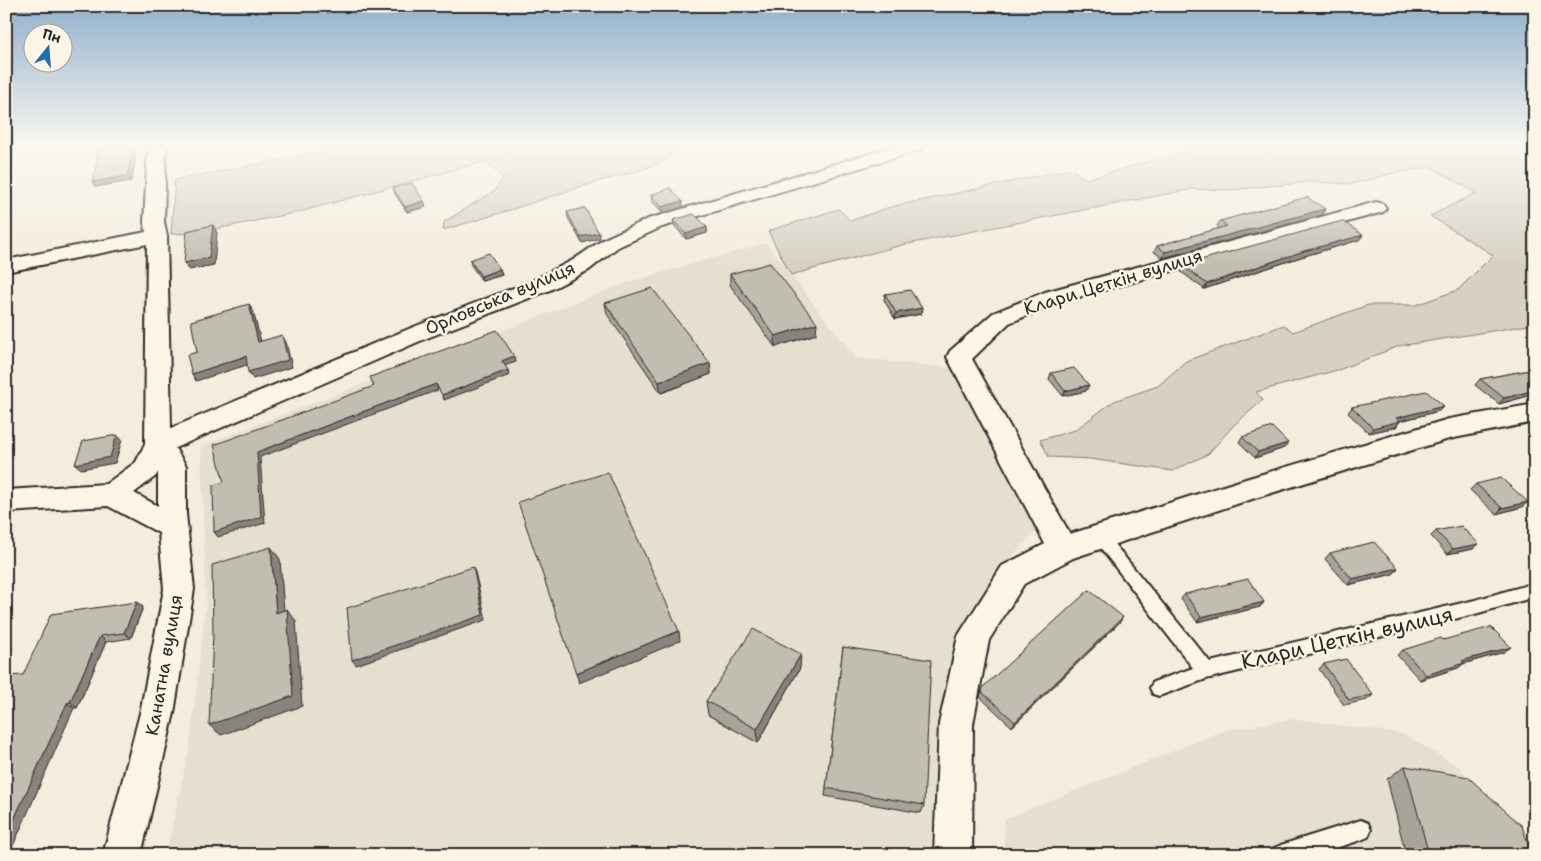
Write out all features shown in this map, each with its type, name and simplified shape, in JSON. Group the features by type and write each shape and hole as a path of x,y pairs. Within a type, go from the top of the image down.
{"street":[{"path":"112,495 146,469 158,444 159,333 157,236 154,222 157,186"},
{"name":"Орловська вулиця","path":"158,444 419,332 542,285 581,265 611,243 655,223 779,186"},
{"name":"Клари Цеткін вулиця","path":"1063,549 959,358 1001,318 1053,297 1376,208"},
{"path":"6,266 157,236"},
{"path":"953,855 956,724 974,636 1013,574 1063,549 1355,456 1449,429 1535,413"},
{"name":"Канатна вулиця","path":"122,855 157,714 179,589 173,527 172,466 158,444"},
{"path":"6,501 112,495 173,527"}],"lane":[{"path":"1101,538 1206,671"},
{"name":"Клари Цеткін вулиця","path":"1159,688 1206,671 1475,607 1535,590"},
{"path":"1281,855 1361,830"}],"shaded area":[{"path":"175,186 394,186 299,212 197,233 171,234"},
{"path":"498,186 583,186 443,230 444,222 494,191"},
{"path":"989,186 1268,186 1230,190 1193,189 902,245 791,275 768,231 839,209 850,221 890,207"},
{"path":"1464,186 1535,186 1535,324 1399,346 1341,369 1256,392 1263,400 1234,425 1208,454 1173,471 1090,459 1049,457 1040,440 1075,430 1114,401 1158,386 1186,361 1284,325 1293,332 1368,305 1416,305 1458,290 1493,255 1430,216 1476,193"},
{"path":"766,243 856,358 955,368 1036,531 994,576 948,667 935,838 937,855 166,855 190,744 206,604 201,446 629,282"},
{"path":"1295,719 1403,734 1458,766 1532,842 1535,855 1003,855 1005,819 1225,730"}],"building":[{"path":"414,186 424,201 405,207 393,188"},
{"path":"670,188 682,201 662,207 651,195"},
{"path":"1307,197 1325,209 1165,252 1157,246 1227,226 1220,221"},
{"path":"585,208 599,233 580,237 567,212"},
{"path":"694,214 707,227 686,234 673,220"},
{"path":"1342,221 1363,235 1304,251 1207,284 1182,265"},
{"path":"213,225 209,258 184,263 187,231"},
{"path":"489,253 500,269 481,276 470,260"},
{"path":"770,263 817,323 775,336 730,274"},
{"path":"652,288 710,363 659,382 605,303"},
{"path":"910,290 922,308 896,313 885,294"},
{"path":"249,304 258,342 282,335 288,360 248,372 246,356 192,374 187,355 197,352 191,321"},
{"path":"497,330 514,356 502,361 508,370 442,395 436,384 257,452 261,517 214,532 213,485 224,482 214,445 374,386 370,377"},
{"path":"1535,367 1535,390 1504,398 1480,379 1530,370"},
{"path":"1074,368 1089,385 1065,391 1051,373"},
{"path":"1426,391 1444,406 1396,418 1400,421 1373,428 1352,407"},
{"path":"1272,427 1288,443 1258,452 1242,437"},
{"path":"117,435 110,457 75,464 83,441"},
{"path":"608,472 679,631 576,673 518,502"},
{"path":"1501,478 1528,502 1502,508 1476,484"},
{"path":"1461,526 1479,544 1453,549 1436,531"},
{"path":"1374,542 1398,568 1352,579 1330,553"},
{"path":"271,547 276,613 287,609 293,696 209,725 213,635 212,565"},
{"path":"473,567 483,615 352,660 347,608"},
{"path":"1248,579 1264,602 1201,617 1185,594"},
{"path":"1089,590 1123,617 1015,722 982,692 983,687"},
{"path":"137,602 124,633 100,636 70,702 67,703 6,837 6,676 23,675 51,614"},
{"path":"1491,627 1511,647 1462,661 1464,663 1426,675 1403,650 1441,638 1443,640"},
{"path":"753,629 801,654 757,729 706,701"},
{"path":"843,647 931,660 924,805 826,788"},
{"path":"1346,659 1373,695 1349,700 1324,664"},
{"path":"1405,766 1468,777 1522,826 1532,855 1429,855"}]}
